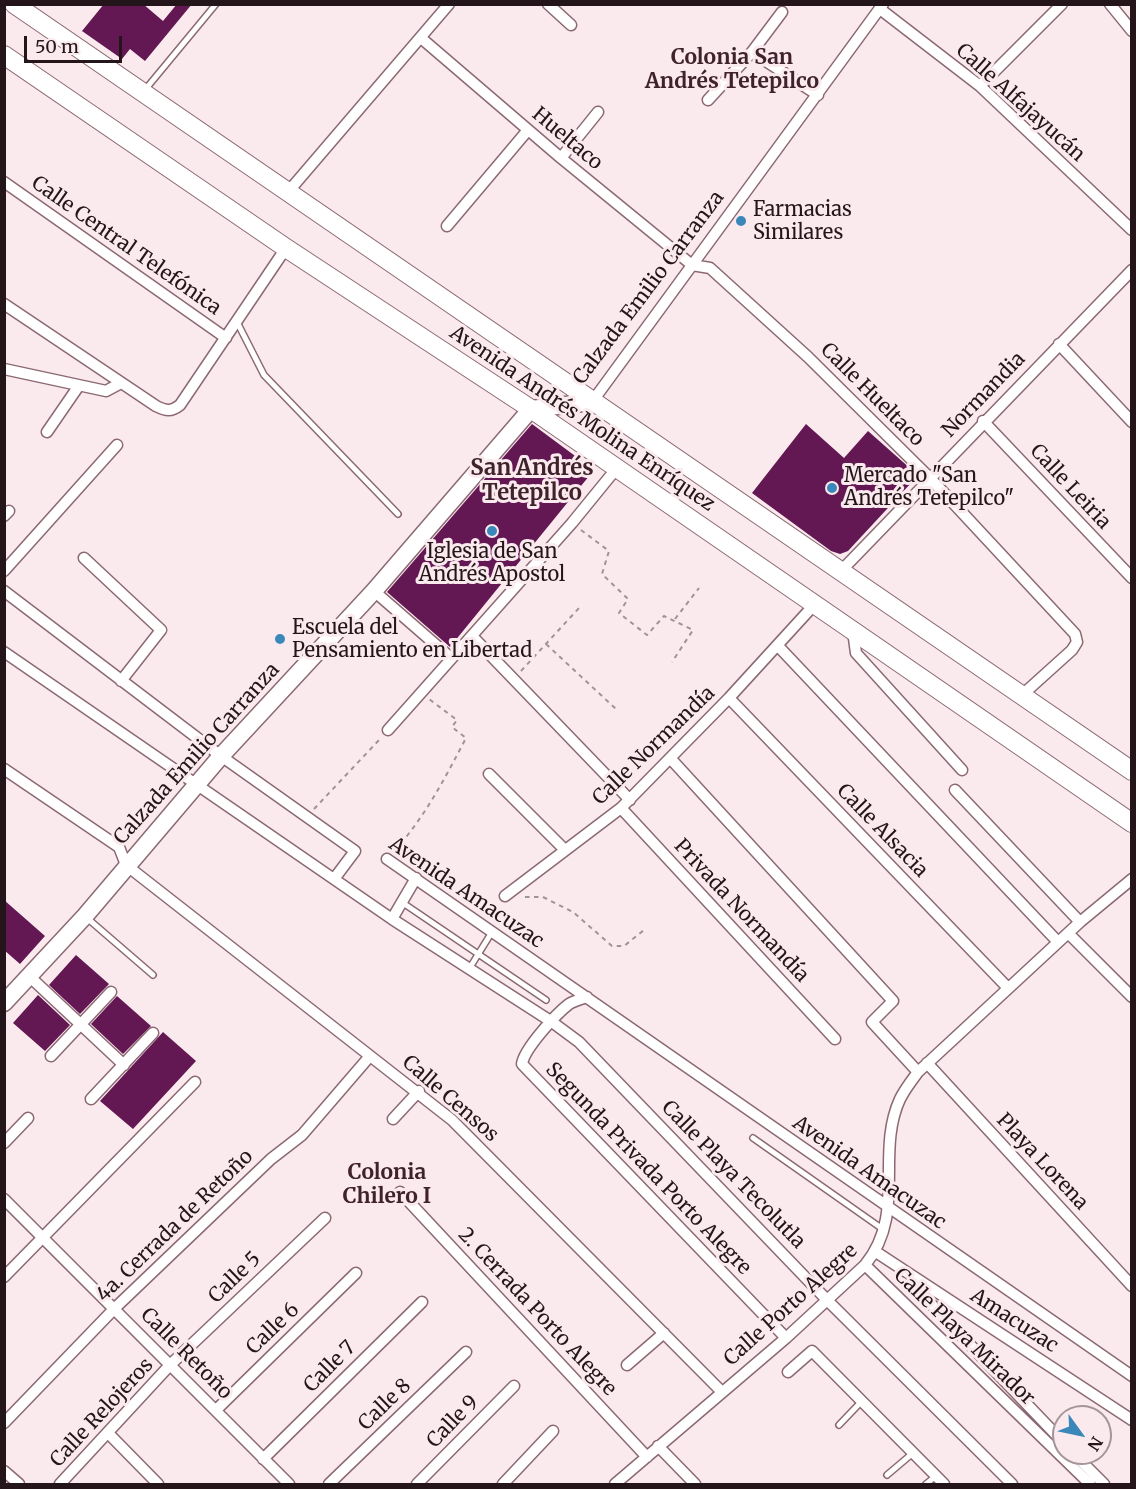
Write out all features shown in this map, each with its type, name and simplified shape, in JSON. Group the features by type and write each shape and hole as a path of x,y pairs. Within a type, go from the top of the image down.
{"main road":[{"name":"Avenida Andrés Molina Enríquez","path":"14,4 839,573 1131,771"},
{"name":"Avenida Andrés Molina Enríquez","path":"4,55 286,248 531,410 1131,823"}],"street":[{"path":"288,192 449,4"},
{"path":"548,4 572,26"},
{"path":"980,86 1062,4"},
{"path":"1110,4 1131,31"},
{"name":"Calle Alfajayucán","path":"881,7 980,86 1131,230"},
{"name":"Calzada Emilio Carranza","path":"5,1000 86,916 126,865 221,756 374,591 531,410 592,402 881,7"},
{"path":"708,99 752,52 782,12"},
{"name":"Hueltaco","path":"421,38 692,266"},
{"path":"752,52 818,95"},
{"path":"561,158 598,112"},
{"path":"447,226 528,130"},
{"name":"Calle Central Telefónica","path":"4,182 226,338"},
{"path":"4,303 156,406 165,410 173,410 180,405 286,248"},
{"name":"Calle Hueltaco","path":"692,266 710,268 808,357 930,478 1075,634 1077,642 1072,650 1021,696"},
{"name":"Normandia","path":"839,573 1131,270"},
{"path":"1059,344 1131,422"},
{"path":"4,369 78,387 106,391 121,383"},
{"path":"47,432 78,387"},
{"name":"Calle Leiria","path":"983,421 1131,578"},
{"path":"4,571 117,445"},
{"path":"388,730 572,523 616,469"},
{"path":"84,558 161,630 121,681"},
{"path":"4,591 221,756 355,851 334,879"},
{"path":"374,591 451,658"},
{"name":"Calle Normandía","path":"509,900 565,850 630,800 729,698 814,605"},
{"path":"853,631 856,653 962,770"},
{"path":"472,636 515,678 630,800"},
{"path":"778,646 1058,942"},
{"path":"4,652 392,919 552,1022 570,1004 587,997"},
{"name":"Calle Alsacia","path":"729,698 1008,988"},
{"path":"670,758 893,1001 872,1022 918,1072"},
{"name":"Calle Censos","path":"6,774 119,847 126,865 370,1056 419,1091 461,1128 721,1392"},
{"path":"489,774 565,850"},
{"path":"955,790 1080,922"},
{"name":"Privada Normandía","path":"621,808 835,1039"},
{"name":"Avenida Amacuzac","path":"387,859 1131,1376"},
{"path":"392,919 416,878"},
{"name":"Calle Porto Alegre","path":"615,1485 786,1338 866,1265 876,1252 885,1230 892,1132 900,1100 918,1072 1080,922 1131,879"},
{"path":"1068,933 1131,998"},
{"path":"29,976 123,1065"},
{"path":"51,1056 111,992"},
{"name":"Calle Playa Tecolutla","path":"552,1022 579,1042 828,1300 1012,1485"},
{"name":"Segunda Privada Porto Alegre","path":"552,1022 523,1056 522,1064 786,1338"},
{"path":"91,1099 153,1033"},
{"name":"4a. Cerrada de Retoño","path":"4,1424 115,1308 271,1159 302,1135 370,1056"},
{"name":"Playa Lorena","path":"927,1063 1131,1286"},
{"path":"4,1277 195,1082"},
{"path":"393,1119 419,1091"},
{"path":"4,1143 28,1118"},
{"name":"2. Cerrada Porto Alegre","path":"400,1192 647,1457"},
{"name":"Calle Retoño","path":"4,1199 289,1485"},
{"name":"Calle 5","path":"170,1365 325,1218"},
{"name":"Amacuzac","path":"876,1252 1131,1420"},
{"name":"Calle Playa Mirador","path":"866,1265 1090,1485"},
{"name":"Calle 6","path":"216,1410 356,1273"},
{"name":"Calle 7","path":"263,1459 422,1302"},
{"path":"932,1305 1052,1430"},
{"path":"627,1365 664,1333"},
{"path":"788,1372 812,1351 944,1485"},
{"name":"Calle 8","path":"328,1485 466,1352"},
{"name":"Calle Relojeros","path":"60,1485 170,1365"},
{"name":"Calle 9","path":"417,1485 514,1386"},
{"path":"503,1485 553,1431"},
{"path":"108,1433 158,1485"},
{"path":"658,1446 695,1485"},
{"path":"1085,1465 1104,1485"},
{"path":"4,1471 19,1485"}],"lane":[{"path":"142,93 216,4"},
{"path":"237,322 264,375 398,513"},
{"path":"403,903 546,1000"},
{"path":"86,916 153,975"},
{"path":"468,969 492,932"},
{"path":"753,1138 885,1230"},
{"path":"839,1425 862,1401"},
{"path":"887,1475 913,1453"},
{"path":"926,1485 936,1476"}],"path":[{"path":"572,523 609,551 602,574 628,599 619,613 647,635 664,616 693,630 672,662"},
{"path":"675,620 699,588"},
{"path":"515,678 579,608"},
{"path":"546,644 616,709"},
{"path":"387,859 412,832 440,788 466,738 452,728 458,720 422,694"},
{"path":"306,818 388,730"},
{"path":"520,897 543,897 573,912 612,946 624,946 644,930"},
{"path":"492,932 495,922 509,900"}],"building":[{"path":"104,4 143,4 163,21 177,4 192,4 145,61 130,49 122,59 82,31"},
{"name":"Iglesia de San Andrés Apostol","path":"532,424 594,470 450,647 387,592"},
{"name":"Mercado \"San Andrés Tetepilco\"","path":"806,424 844,458 868,431 912,470 912,482 848,551 840,554 831,551 752,493"},
{"path":"4,900 45,936 20,964 4,950"},
{"path":"76,955 109,984 80,1014 49,985"},
{"path":"38,995 70,1025 45,1051 13,1023"},
{"path":"117,996 151,1026 123,1054 91,1024"},
{"path":"163,1032 196,1061 133,1129 100,1101"}],"place":[{"name":"Farmacias Similares","path":"741,221"},
{"name":"Mercado \"San Andrés Tetepilco\"","path":"832,488"},
{"name":"Iglesia de San Andrés Apostol","path":"492,531"},
{"name":"Escuela del Pensamiento en Libertad","path":"280,639"}],"district":[{"name":"Colonia San Andrés Tetepilco","path":"732,70"},
{"name":"San Andrés Tetepilco","path":"532,482"},
{"name":"Colonia Chilero I","path":"387,1185"}]}
